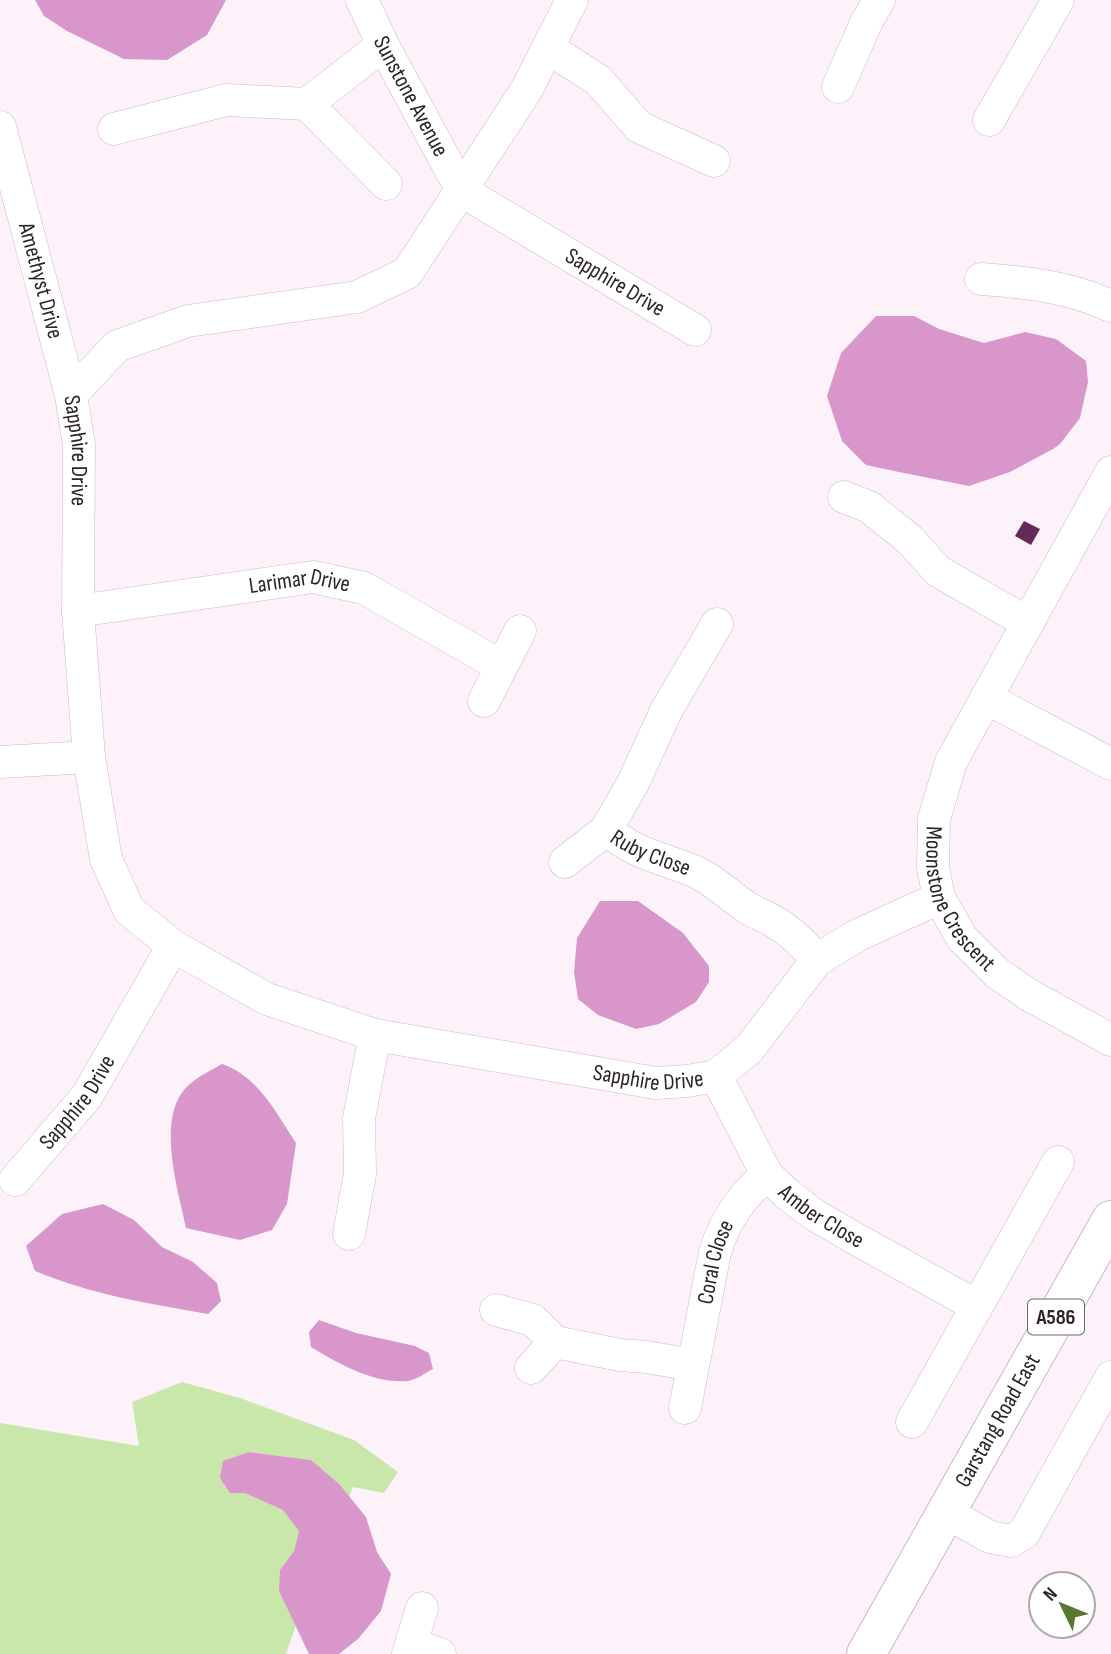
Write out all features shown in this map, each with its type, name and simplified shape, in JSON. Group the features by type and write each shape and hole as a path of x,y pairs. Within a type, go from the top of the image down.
{"main road":[{"name":"Garstang Road East","path":"866,1654 1111,1220"}],"street":[{"name":"Sunstone Avenue","path":"362,0 383,45 462,191"},
{"name":"Sapphire Drive","path":"572,0 527,89 407,273 357,296 188,321 117,346 71,395 79,445 78,611 89,757 106,859 129,909 173,946 267,999 375,1035 656,1083 716,1076 749,1049 817,960 856,936 939,898"},
{"path":"838,87 879,0"},
{"path":"989,120 1058,0"},
{"path":"114,130 226,100 307,104 383,45"},
{"path":"548,48 598,79 639,127 714,162"},
{"path":"307,104 386,184"},
{"name":"Amethyst Drive","path":"0,127 71,395"},
{"name":"Sapphire Drive","path":"462,191 695,330"},
{"path":"981,279 1051,286 1111,306"},
{"name":"Moonstone Crescent","path":"1111,472 951,762 934,819 933,867 939,898 962,937 997,973 1029,995 1111,1040"},
{"path":"844,497 869,507 909,539 938,571 1028,624"},
{"name":"Larimar Drive","path":"78,611 313,578 364,589 501,666"},
{"name":"Ruby Close","path":"717,624 667,709 633,783 606,830 621,842 650,857 696,872 726,890 747,908 775,922 798,938 817,960"},
{"path":"484,701 520,631"},
{"path":"986,698 1111,764"},
{"path":"0,762 89,757"},
{"path":"565,862 606,830"},
{"name":"Sapphire Drive","path":"15,1180 88,1096 173,946"},
{"path":"349,1234 360,1174 359,1118 375,1035"},
{"name":"Amber Close","path":"716,1076 767,1175 813,1214 977,1306"},
{"path":"912,1422 1058,1162"},
{"name":"Coral Close","path":"685,1408 715,1252 722,1229 740,1201 767,1175"},
{"path":"496,1310 533,1320 555,1342 692,1365"},
{"path":"531,1368 555,1342"},
{"name":"Garstang Road East","path":"945,1513 990,1536 1011,1541 1024,1533 1111,1377"},
{"path":"420,1651 422,1608"}],"green space":[{"path":"182,1382 240,1398 354,1440 398,1472 384,1493 353,1487 349,1497 311,1460 249,1452 245,1493 284,1510 299,1531 294,1551 280,1570 296,1625 286,1654 0,1654 0,1423 139,1446 132,1402"}],"shaded area":[{"path":"35,0 226,0 207,35 167,60 124,59 67,31 44,16"},
{"path":"876,316 914,316 939,329 984,343 1025,332 1056,339 1086,361 1088,382 1080,418 1053,449 1010,472 969,486 866,465 842,441 827,396 841,353"},
{"path":"600,901 638,901 683,933 709,966 709,982 696,1002 659,1024 636,1029 598,1015 578,999 574,972 577,938"},
{"path":"222,1064 246,1077 256,1086 296,1143 287,1204 272,1230 240,1240 186,1228 171,1153 173,1114 179,1097 190,1084"},
{"path":"103,1204 134,1220 162,1247 193,1262 217,1283 221,1301 208,1314 99,1292 35,1271 26,1246 62,1214"},
{"path":"319,1320 356,1333 415,1346 429,1353 433,1369 408,1381 382,1379 357,1372 311,1347 309,1332"},
{"path":"249,1452 311,1460 339,1484 366,1517 377,1552 391,1574 381,1611 358,1639 339,1654 309,1654 279,1591 280,1570 294,1551 299,1531 283,1510 245,1493 230,1493 220,1478 223,1461"}],"building":[{"path":"1024,521 1040,529 1031,545 1015,536"}]}
